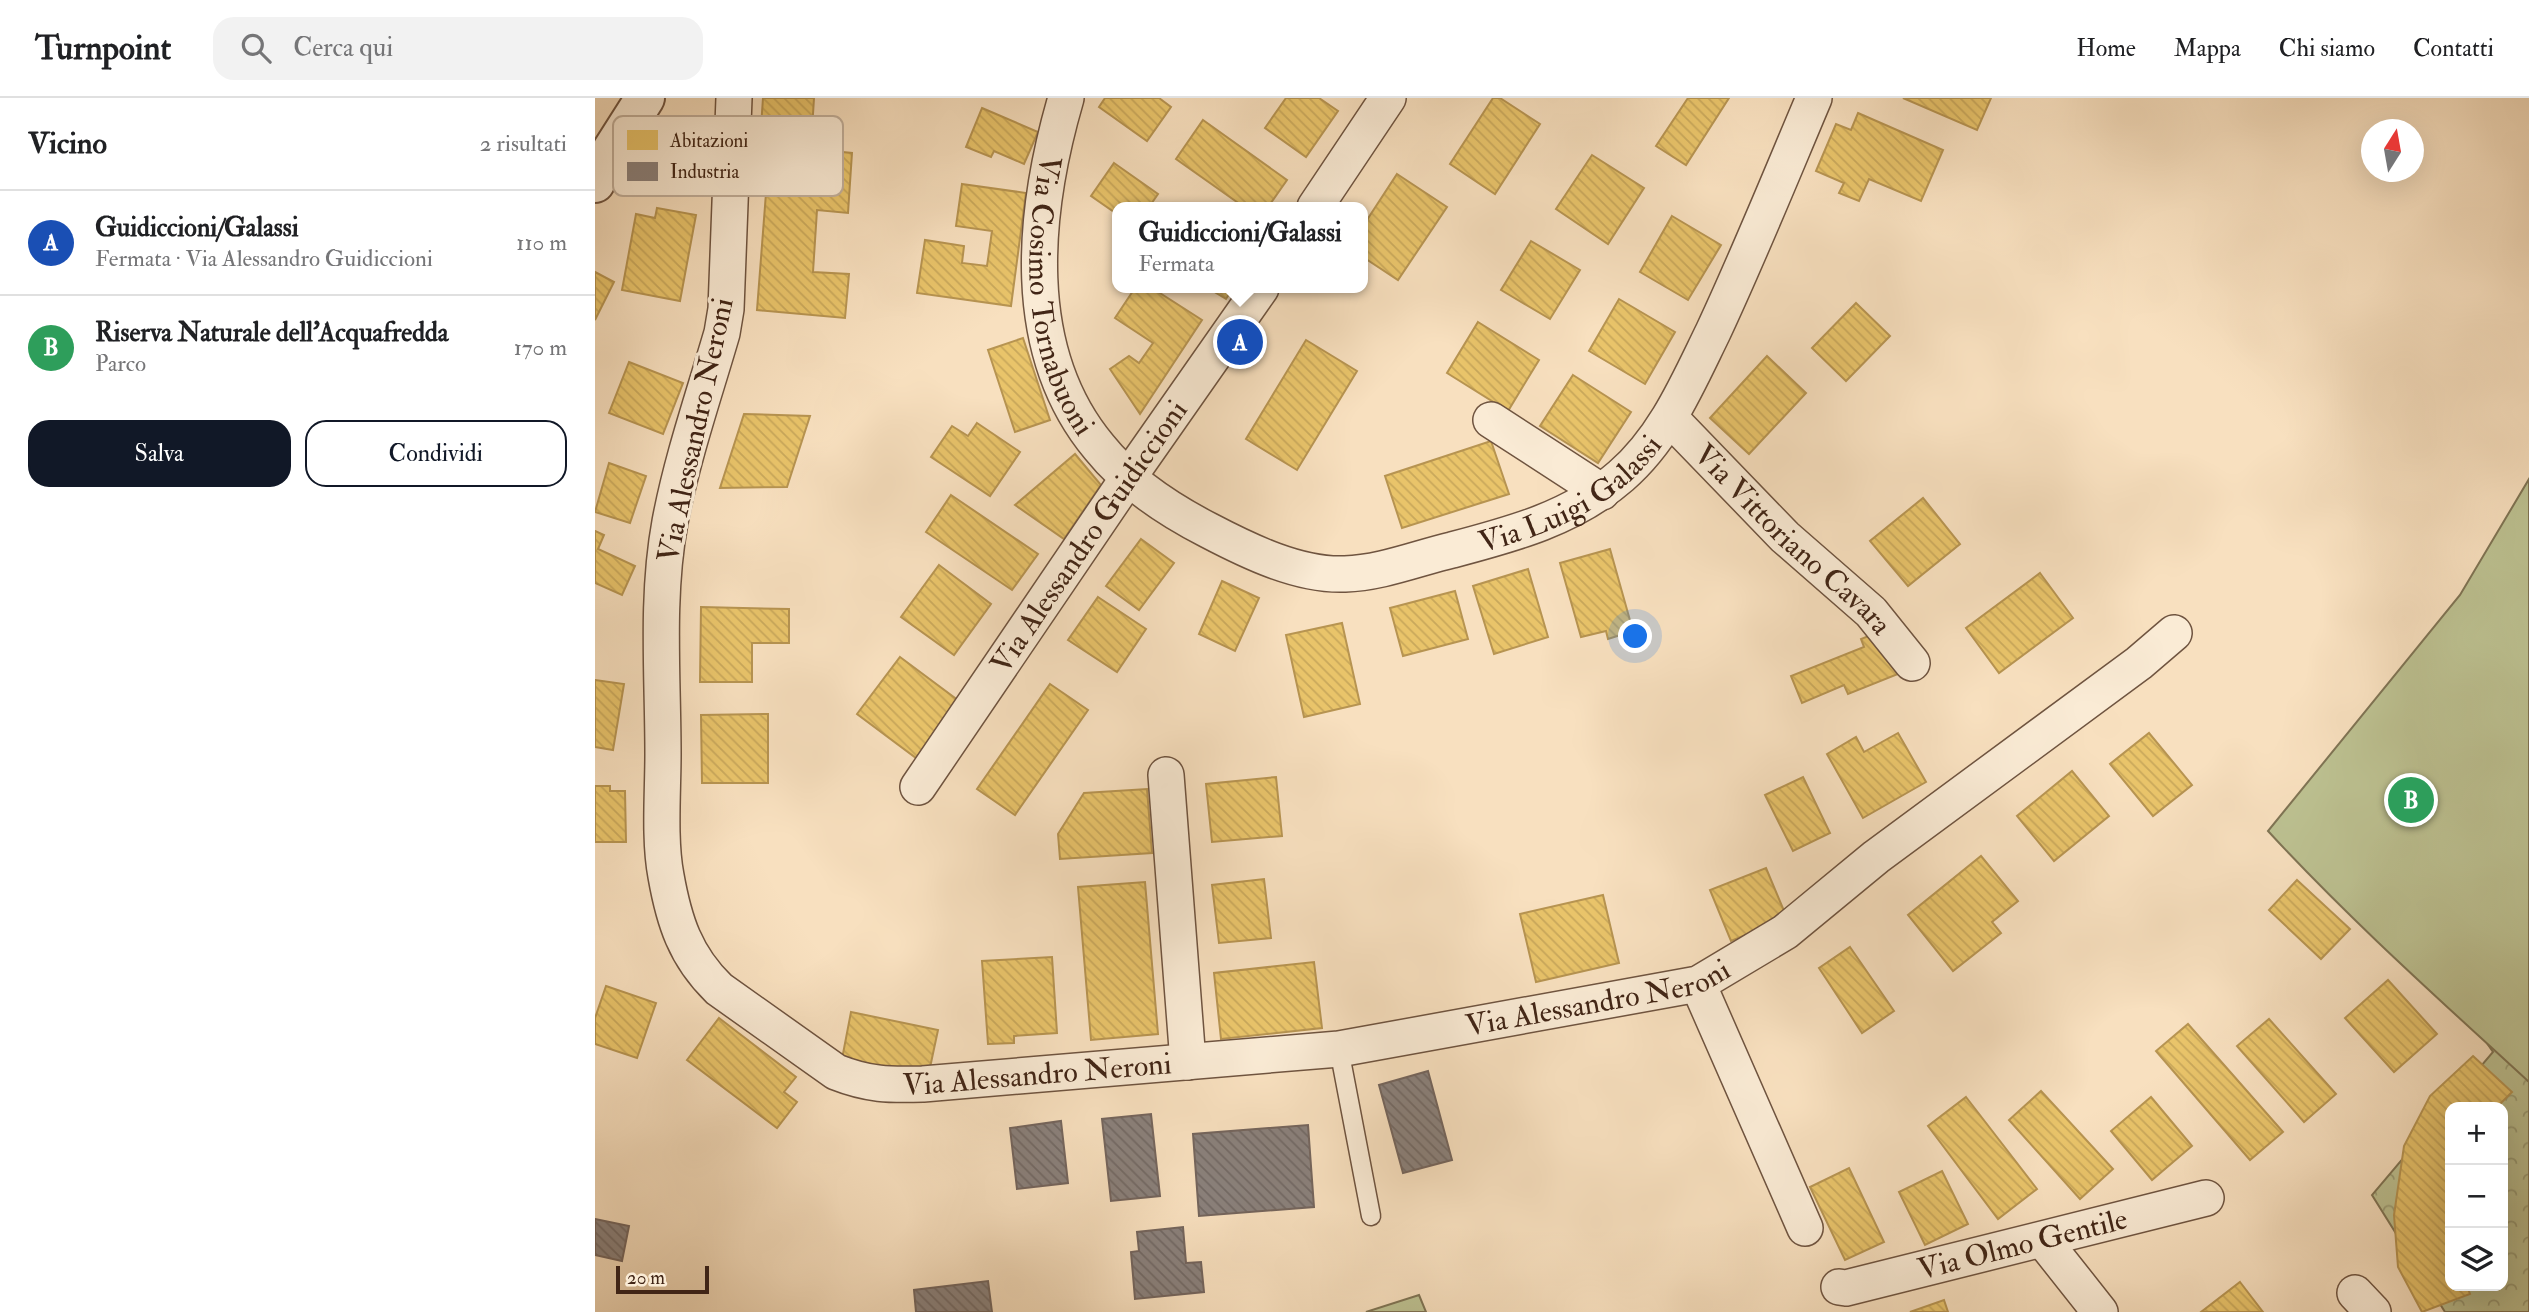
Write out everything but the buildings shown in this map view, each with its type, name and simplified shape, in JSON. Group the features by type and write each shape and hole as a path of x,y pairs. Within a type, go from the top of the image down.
{"street":[{"path":"634,116 645,98"},
{"name":"Via Alessandro Neroni","path":"733,116 734,98"},
{"name":"Via Cosimo Tornabuoni","path":"1066,98 1047,174 1040,226 1042,303 1051,353 1063,391 1092,439 1128,478"},
{"path":"1318,202 1388,98"},
{"name":"Via Luigi Galassi","path":"1128,478 1187,518 1221,537 1277,560 1313,570 1342,574 1388,566 1508,535 1564,514 1602,492 1637,461 1670,418 1727,302 1814,98"},
{"path":"595,183 613,148"},
{"name":"Via Alessandro Neroni","path":"730,196 726,309 722,333 678,484 662,585 665,874 680,933 693,960 719,989 836,1072 866,1083 923,1084 1339,1049 1698,984 1786,932 1876,857 2140,663 2174,633"},
{"name":"Via Alessandro Guidiccioni","path":"918,787 1258,293"},
{"name":"Via Vittoriano Cavara","path":"1670,418 1785,537 1871,612 1912,663"},
{"path":"1491,421 1602,492"},
{"path":"1166,775 1188,1062"},
{"path":"1698,984 1805,1228"},
{"name":"Via Olmo Gentile","path":"1839,1287 1846,1288 2206,1198"},
{"path":"2043,1240 2100,1312"}],"lane":[{"path":"1339,1049 1371,1216"}],"green space":[{"path":"2529,479 2529,1082 2363,928 2268,831 2460,595"},
{"path":"2529,890 2529,1312 2445,1312 2372,1195 2445,1109 2445,1291 2508,1291 2508,1102 2451,1102 2493,1052 2425,953"},
{"path":"1419,1295 1426,1312 1366,1312"}],"place":[{"name":"Guidiccioni/Galassi","path":"1240,342"},
{"name":"Riserva Naturale dell'Acquafredda","path":"2411,800"}]}
